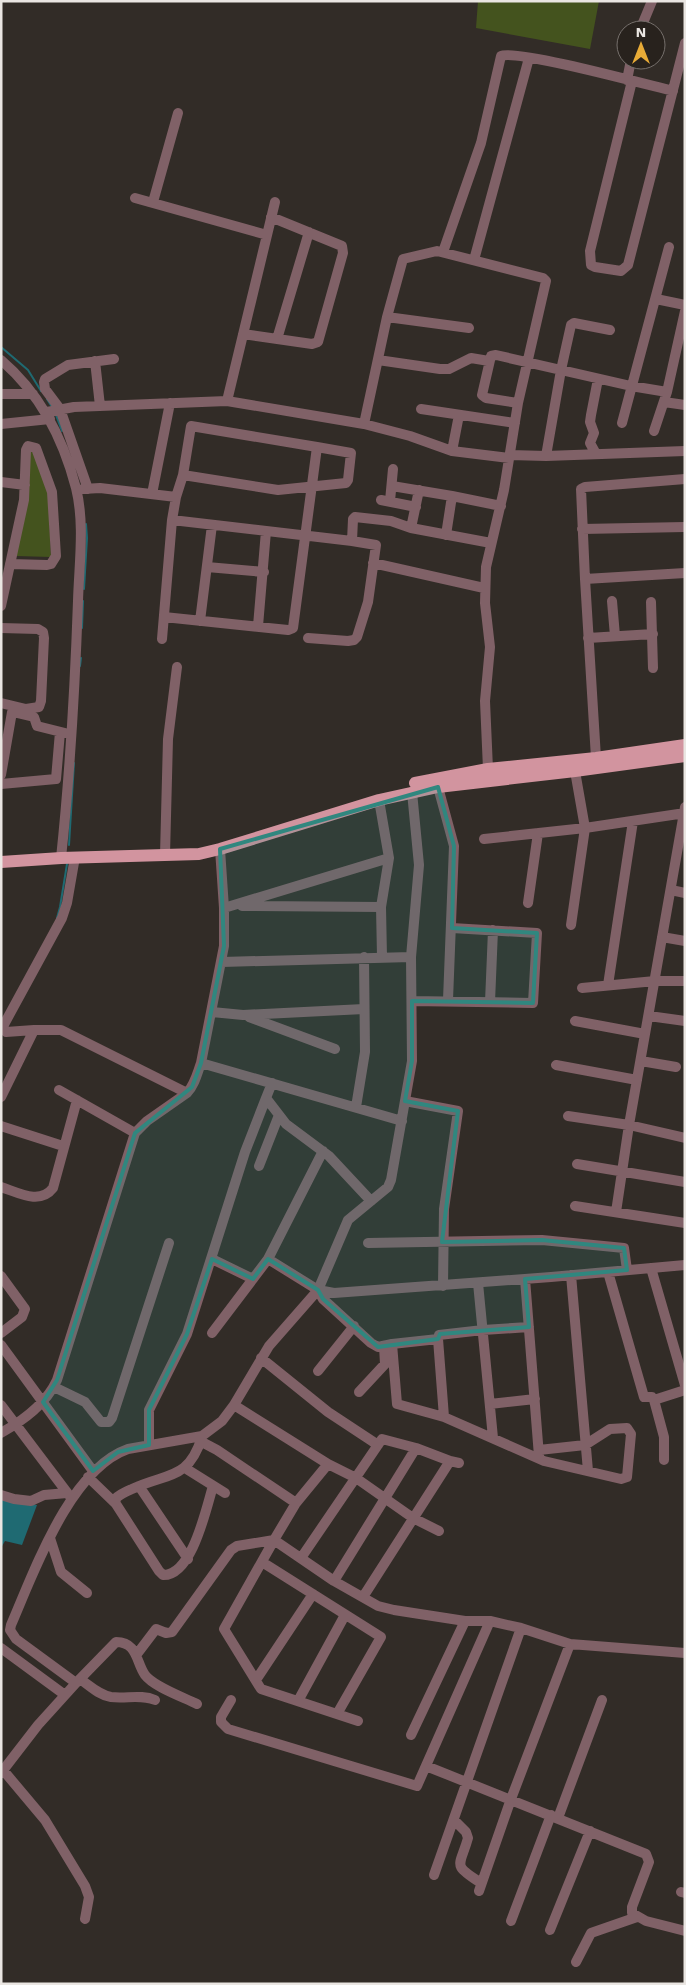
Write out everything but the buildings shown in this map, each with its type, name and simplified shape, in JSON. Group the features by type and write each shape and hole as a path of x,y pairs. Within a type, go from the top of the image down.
{"main road":[{"path":"179,855 197,847 435,778 488,769 596,758 685,745"},
{"path":"1,862 75,857 199,854 220,850 379,800 412,792 438,787 685,756"}],"street":[{"path":"644,20 652,1"},
{"path":"631,70 630,81 590,251 591,265 622,271 628,264 685,43"},
{"path":"444,252 481,142 500,56 509,54 529,58 673,91"},
{"path":"474,260 529,58"},
{"path":"153,202 178,112"},
{"path":"136,198 267,235"},
{"path":"227,400 275,202"},
{"path":"243,334 312,344 320,339 344,250 342,246 271,217"},
{"path":"278,340 309,232"},
{"path":"622,423 669,247"},
{"path":"364,424 401,260 432,251 444,252 543,278 546,281 518,403 510,457 486,567 484,588 490,646 485,701 488,769"},
{"path":"656,299 685,305"},
{"path":"654,431 666,397 685,311"},
{"path":"387,317 469,328"},
{"path":"546,456 561,370 572,324 610,330"},
{"path":"518,403 482,396 489,361 493,355 631,386 685,405"},
{"path":"378,360 440,369 449,369 471,358 489,361"},
{"path":"88,489 60,409 44,385 45,378 68,365 114,359"},
{"path":"1,360 20,378 48,416 65,451 77,490 80,541 71,735 61,858"},
{"path":"95,361 100,406"},
{"path":"596,454 590,443 594,433 590,419 598,379"},
{"path":"1,394 33,394"},
{"path":"1,424 48,416 60,409 227,400 364,424 452,451 510,457 685,451"},
{"path":"152,494 170,403"},
{"path":"421,409 515,423"},
{"path":"452,451 459,415"},
{"path":"162,640 172,520 176,497 184,475 192,426 350,452 351,455 346,483 278,490 184,475"},
{"path":"1,606 25,485 26,450 28,446 32,446 36,448 52,492 56,556 52,564 47,565 10,564"},
{"path":"164,617 288,630 293,628 317,447"},
{"path":"393,469 392,486 385,500 416,507"},
{"path":"596,758 581,492 585,487 685,479"},
{"path":"1,482 25,485"},
{"path":"392,486 500,506"},
{"path":"77,490 100,488 176,497"},
{"path":"411,528 419,490"},
{"path":"446,535 452,496"},
{"path":"352,541 352,520 356,517 391,521 411,528 491,543"},
{"path":"172,520 305,535 376,546 368,602 357,637 354,640 348,641 308,638"},
{"path":"200,621 212,525"},
{"path":"582,529 685,526"},
{"path":"258,626 266,531"},
{"path":"373,563 484,588"},
{"path":"207,567 264,572"},
{"path":"585,579 685,573"},
{"path":"612,601 615,636"},
{"path":"651,602 653,668"},
{"path":"1,628 38,630 43,632 44,638 41,701 39,707 26,709 1,703"},
{"path":"588,638 653,634"},
{"path":"165,855 168,739 177,666"},
{"path":"1,710 34,717 37,726 71,735"},
{"path":"1,775 12,712"},
{"path":"1,784 56,779 60,732"},
{"path":"571,925 585,828 575,771"},
{"path":"438,787 454,846 448,1000"},
{"path":"116,1504 115,1499 119,1494 185,1468 190,1463 201,1438 222,1421 234,1405 269,1346 318,1290 348,1220 388,1187 391,1180 412,1061 411,957 415,894 419,866 412,792"},
{"path":"379,800 389,858 381,907 382,957"},
{"path":"484,839 585,828 684,811 682,847 662,937 629,1125 616,1212"},
{"path":"608,985 633,821"},
{"path":"528,903 538,833"},
{"path":"1,1433 43,1402 54,1387 135,1133 147,1121 187,1093 192,1087 201,1063 224,946 227,907 220,850"},
{"path":"75,857 67,903 62,918 4,1031 61,1030 187,1093"},
{"path":"227,907 389,858"},
{"path":"671,890 685,893"},
{"path":"227,907 381,907"},
{"path":"412,1001 448,1000 533,1003 537,933 452,928"},
{"path":"490,1002 493,930"},
{"path":"662,937 685,941"},
{"path":"356,1107 365,1052 364,957"},
{"path":"222,962 411,957"},
{"path":"582,988 655,981 685,981"},
{"path":"212,1012 243,1015 364,1009"},
{"path":"243,1015 335,1049"},
{"path":"648,1016 685,1021"},
{"path":"575,1021 645,1034"},
{"path":"1,1096 34,1030"},
{"path":"640,1061 676,1067"},
{"path":"201,1063 402,1121"},
{"path":"556,1065 637,1080"},
{"path":"149,1445 149,1410 187,1334 245,1152 272,1083"},
{"path":"59,1090 135,1133"},
{"path":"266,1098 286,1124 330,1156 371,1202"},
{"path":"1,1187 31,1196 40,1197 47,1195 53,1188 77,1100"},
{"path":"405,1101 458,1111 444,1209 442,1242 443,1286"},
{"path":"259,1166 279,1115"},
{"path":"568,1116 629,1125 685,1138"},
{"path":"1,1126 63,1146"},
{"path":"212,1333 268,1259 322,1151"},
{"path":"577,1164 685,1182"},
{"path":"575,1206 685,1223"},
{"path":"368,1243 542,1240 624,1248 627,1270"},
{"path":"54,1387 80,1399 102,1422 109,1422 112,1418 169,1243"},
{"path":"212,1259 252,1279"},
{"path":"268,1259 318,1290 334,1293 571,1276 685,1265"},
{"path":"651,1268 685,1385"},
{"path":"608,1272 644,1397 654,1400 685,1390"},
{"path":"1,1276 24,1309 22,1317 1,1333"},
{"path":"571,1276 588,1471"},
{"path":"525,1279 539,1454"},
{"path":"478,1283 493,1438"},
{"path":"318,1290 323,1299 370,1343 378,1346 438,1339"},
{"path":"318,1371 354,1326"},
{"path":"444,1417 438,1339 442,1334 529,1327"},
{"path":"1,1345 43,1402 90,1474 116,1504 159,1571 164,1574 174,1573 188,1559 213,1486"},
{"path":"388,1345 397,1404 444,1417 493,1438 539,1454 588,1471 622,1479 626,1478 631,1432 627,1428 613,1428 585,1445 539,1454"},
{"path":"359,1392 385,1364 388,1345"},
{"path":"261,1358 328,1412 378,1445"},
{"path":"490,1404 535,1400"},
{"path":"654,1400 664,1437 664,1460"},
{"path":"1,1405 70,1496"},
{"path":"234,1405 328,1464 356,1478 413,1518 439,1530"},
{"path":"155,1700 143,1697 110,1697 99,1693 78,1681 12,1635 11,1625 38,1559 70,1496 100,1464 118,1452 149,1445 201,1438 296,1503"},
{"path":"301,1558 382,1439 416,1448 454,1462 413,1518 363,1598"},
{"path":"334,1582 416,1448"},
{"path":"328,1464 296,1503 224,1628 262,1689 358,1721"},
{"path":"185,1468 226,1493"},
{"path":"139,1486 188,1559"},
{"path":"1,1495 31,1501 44,1495 70,1496"},
{"path":"50,1538 61,1572 87,1593"},
{"path":"137,1654 156,1630 166,1633 172,1632 231,1550 237,1546 274,1540 334,1582 378,1606 465,1622 490,1622 521,1628 570,1644 685,1652"},
{"path":"262,1562 381,1637 338,1714"},
{"path":"256,1680 312,1594"},
{"path":"298,1701 346,1615"},
{"path":"1,1628 15,1616"},
{"path":"411,1735 465,1622"},
{"path":"231,1700 221,1718 221,1722 228,1729 417,1786 490,1622"},
{"path":"434,1875 521,1628"},
{"path":"85,1919 88,1897 85,1886 45,1820 2,1772 38,1725 116,1642 122,1642 137,1654 143,1673 150,1680 197,1704"},
{"path":"454,1820 466,1832 468,1838 460,1858 460,1868 480,1887 510,1799 570,1644"},
{"path":"1,1648 65,1695"},
{"path":"511,1921 602,1700"},
{"path":"426,1766 643,1852 648,1856 648,1862 632,1913 637,1917 685,1931"},
{"path":"550,1930 590,1831"},
{"path":"576,1962 592,1933 637,1917"}],"highlighted area":[{"path":"438,787 454,846 452,928 537,933 533,1003 412,1001 412,1061 405,1101 458,1111 442,1242 542,1240 624,1248 627,1270 525,1279 529,1327 440,1334 438,1339 378,1347 323,1299 318,1290 268,1259 253,1279 212,1259 187,1334 149,1410 149,1445 118,1452 93,1471 43,1402 57,1380 135,1133 192,1087 201,1063 224,946 220,849"}],"green space":[{"path":"478,1 599,1 590,49 476,28"},
{"path":"28,450 35,451 48,490 51,557 16,556"}],"water":[{"path":"1,1498 37,1505 22,1545 5,1541 1,1548"}],"waterway":[{"path":"1,347 28,370 41,391"},
{"path":"47,399 52,407"},
{"path":"56,415 62,431"},
{"path":"84,589 86,524"},
{"path":"82,628 83,601"},
{"path":"80,666 81,658"},
{"path":"69,845 74,763"},
{"path":"57,918 67,864"}]}
